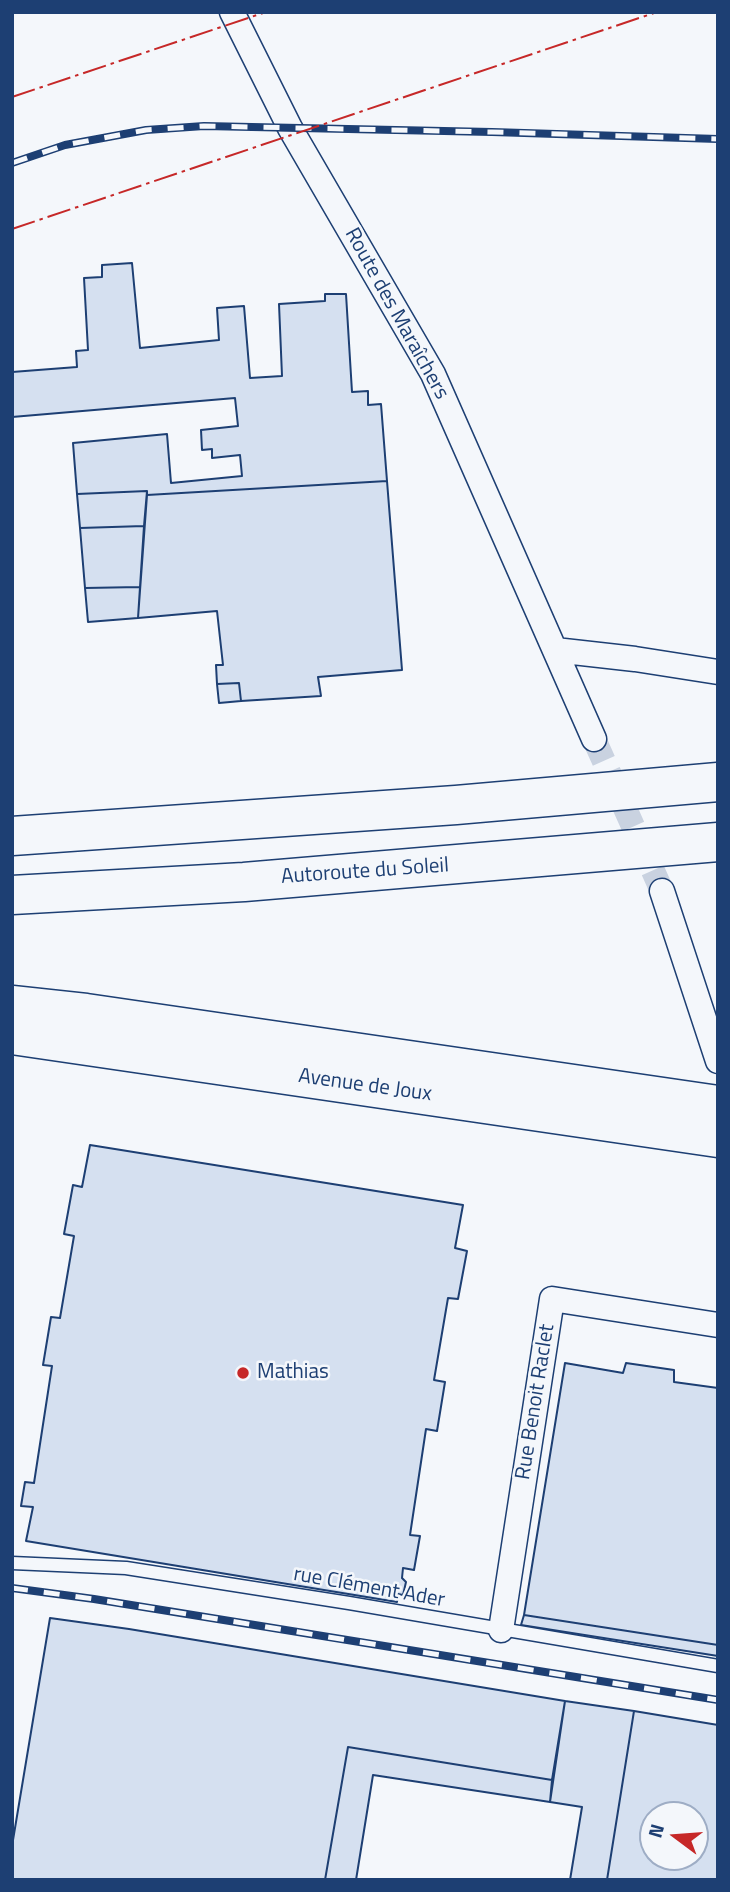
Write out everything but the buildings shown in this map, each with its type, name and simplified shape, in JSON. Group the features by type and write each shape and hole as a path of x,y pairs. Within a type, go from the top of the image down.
{"main road":[{"path":"12,836 456,805 718,782"},
{"name":"Autoroute du Soleil","path":"12,895 244,882 718,842"},
{"name":"Avenue de Joux","path":"12,1005 86,1013 718,1138"},
{"name":"Avenue de Joux","path":"12,1035 718,1105"}],"street":[{"name":"Route des Maraîchers","path":"232,12 290,128 433,374 594,739"},
{"path":"555,650 635,659 718,673"},
{"path":"662,891 718,1061"},
{"name":"Rue Benoit Raclet","path":"501,1630 552,1298 718,1325"}],"lane":[{"name":"rue Clément Ader","path":"12,1563 126,1568 718,1666"}],"tunnel":[{"path":"594,739 662,891"}],"railway":[{"path":"12,163 65,145 146,130 204,126 718,139"},
{"path":"12,1588 718,1700"}],"power":[{"path":"12,97 266,12"},
{"path":"12,229 657,12"}],"place":[{"name":"Mathias","path":"243,1373"}]}
